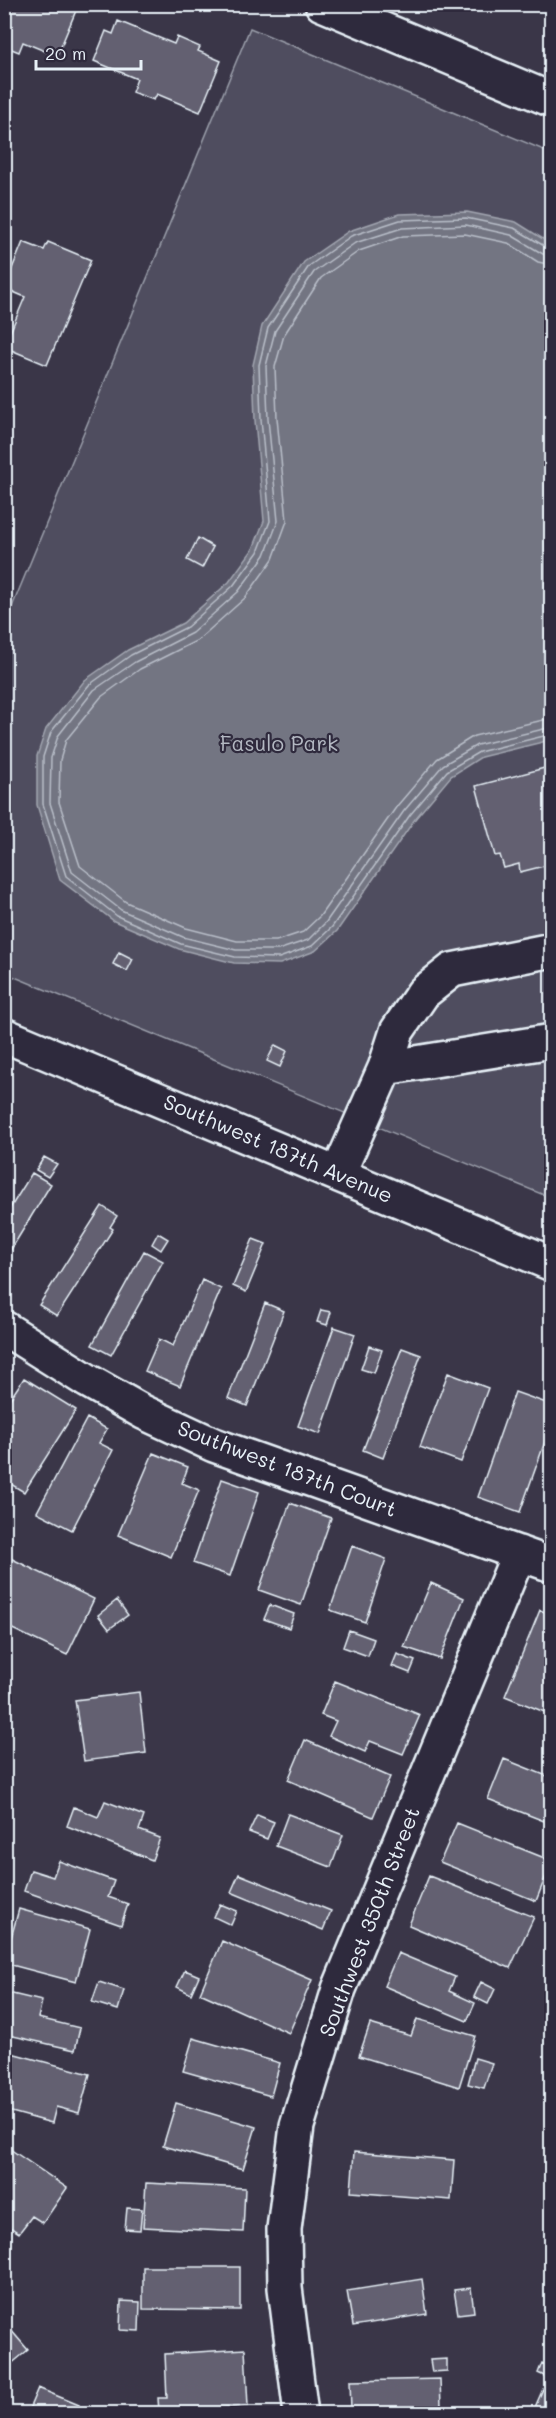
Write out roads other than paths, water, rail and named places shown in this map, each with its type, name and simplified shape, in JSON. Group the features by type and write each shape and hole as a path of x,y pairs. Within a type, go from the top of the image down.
{"street":[{"path":"322,4 552,100"},
{"path":"338,1174 385,1068 397,1030 423,993 452,970 552,950"},
{"name":"Southwest 187th Avenue","path":"4,1035 552,1264"},
{"path":"385,1068 552,1041"},
{"name":"Southwest 187th Court","path":"4,1328 88,1381 143,1412 213,1445 552,1565"},
{"name":"Southwest 350th Street","path":"301,2414 285,2289 284,2229 297,2126 339,1989 519,1553"}],"water":[{"path":"467,212 516,222 551,244 551,740 481,757 451,776 415,819 337,931 315,951 280,964 234,963 179,949 114,921 60,880 37,805 37,756 46,729 85,680 128,650 183,623 229,582 253,549 264,521 255,420 253,365 262,326 304,262 349,231 399,214"}],"park label":[{"name":"Fasulo Park","path":"279,744"}]}
